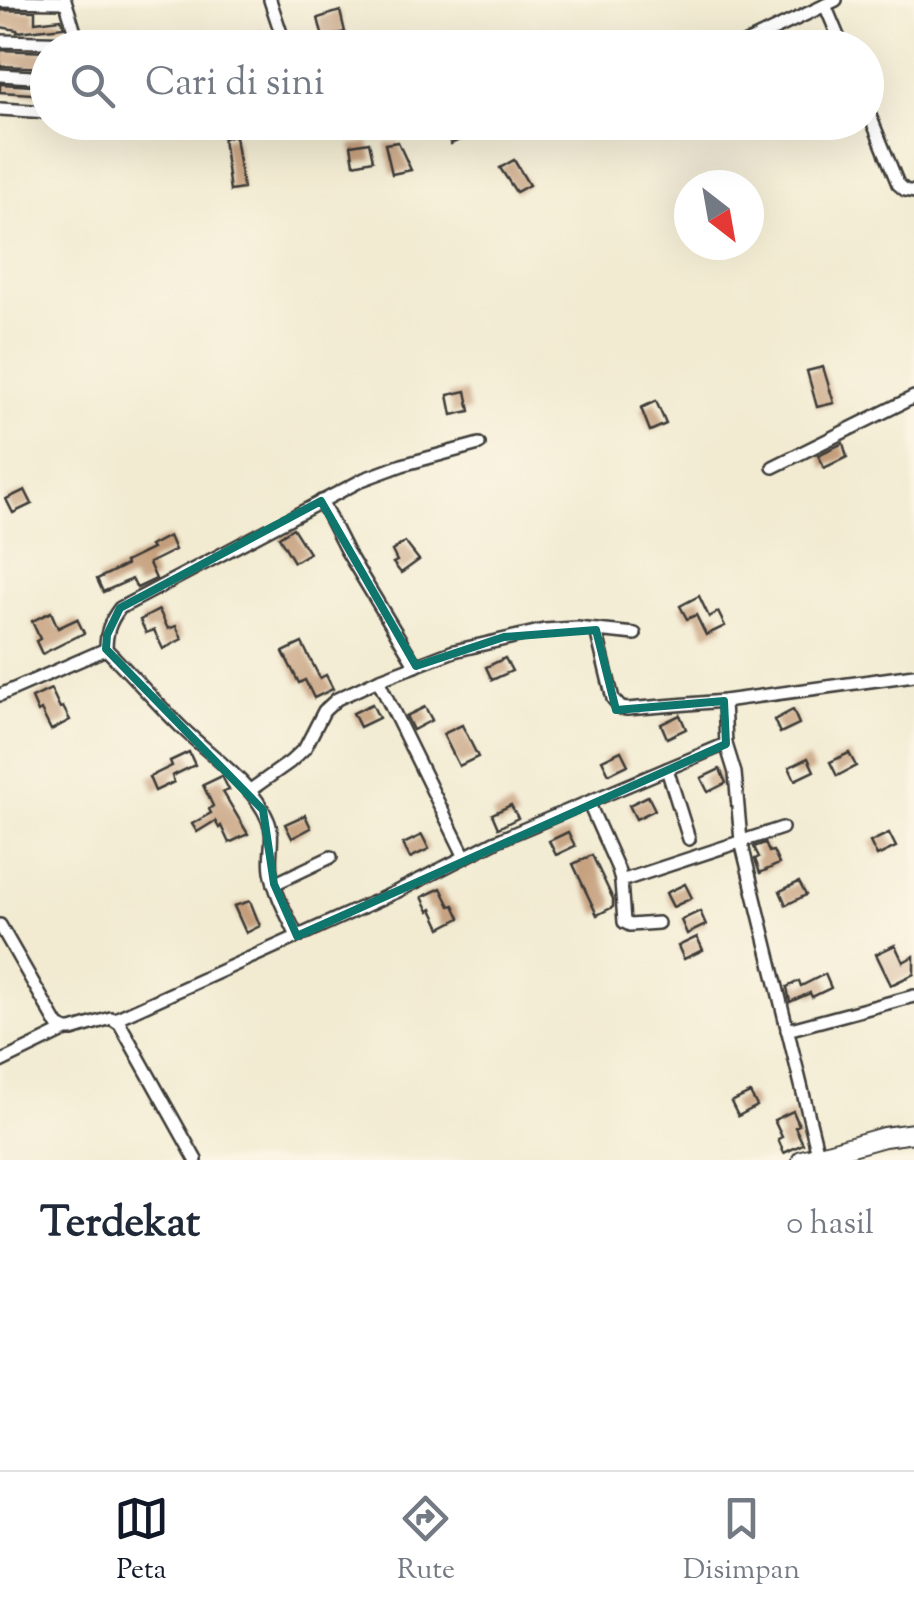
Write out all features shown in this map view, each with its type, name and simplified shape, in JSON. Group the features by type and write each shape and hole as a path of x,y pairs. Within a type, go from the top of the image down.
{"highway":[{"path":"810,1157 914,1133"}],"street":[{"path":"270,0 278,30"},
{"path":"801,0 808,13"},
{"path":"0,1 65,1 75,30"},
{"path":"773,30 831,2 838,30"},
{"path":"0,42 30,43"},
{"path":"0,76 30,77"},
{"path":"0,109 30,111"},
{"path":"880,140 898,184 914,192"},
{"path":"773,467 914,398"},
{"path":"296,936 274,884 270,866 272,830 264,810 106,649 111,620 120,608 364,479 479,444"},
{"path":"321,501 416,666"},
{"path":"249,791 305,748 324,711 338,699 378,680 454,651 544,630 576,628 635,634"},
{"path":"596,630 612,698 626,710 914,676"},
{"path":"0,694 106,649"},
{"path":"378,680 465,856"},
{"path":"724,701 726,744 735,773 742,841 787,1030 810,1157"},
{"path":"115,1020 396,892 496,840 726,744"},
{"path":"667,769 689,840"},
{"path":"588,804 621,880 624,922 658,923"},
{"path":"621,880 782,828"},
{"path":"274,884 331,857"},
{"path":"0,925 52,1019 66,1030"},
{"path":"787,1030 914,996"},
{"path":"0,1062 66,1030 115,1020 196,1160"}],"highlighted area":[{"path":"321,501 416,666 504,637 596,630 616,710 724,701 726,744 297,936 274,884 263,810 106,649 107,635 120,608"}],"building":[{"path":"0,10 35,11 35,22 61,19 64,27 17,32 0,27"},
{"path":"340,11 345,30 321,30 318,18"},
{"path":"0,50 30,51 30,67 0,66"},
{"path":"0,84 30,86 30,94 0,92"},
{"path":"223,140 236,140 243,189 230,191"},
{"path":"369,142 373,160 354,164 351,145"},
{"path":"398,142 411,170 392,174 385,144"},
{"path":"514,160 529,185 516,192 500,168"},
{"path":"823,367 834,403 817,407 807,371"},
{"path":"466,391 470,411 452,415 448,395"},
{"path":"656,401 666,424 650,431 641,408"},
{"path":"843,443 847,457 824,468 818,455"},
{"path":"25,490 32,504 13,513 6,499"},
{"path":"293,528 309,553 294,562 279,537"},
{"path":"169,536 175,550 149,563 156,579 137,588 132,579 103,592 97,579"},
{"path":"405,542 419,560 401,573 393,563 397,561 392,551"},
{"path":"699,596 709,617 718,612 725,626 706,635 696,615 687,619 680,606"},
{"path":"159,610 168,629 176,626 182,639 163,649 154,630 146,633 140,620"},
{"path":"51,612 58,628 77,619 84,633 42,654 32,621"},
{"path":"302,643 320,678 326,675 333,689 314,698 305,680 299,683 283,652"},
{"path":"505,658 512,671 492,680 486,667"},
{"path":"51,689 70,720 51,730 32,698"},
{"path":"372,704 379,718 360,727 353,713"},
{"path":"425,707 432,720 413,730 406,716"},
{"path":"793,710 799,724 780,733 774,720"},
{"path":"680,715 686,729 667,738 661,724"},
{"path":"462,725 478,757 459,766 443,734"},
{"path":"621,751 628,765 609,774 602,760"},
{"path":"189,752 195,765 172,776 174,782 155,791 149,777"},
{"path":"849,753 856,766 837,776 830,762"},
{"path":"808,758 814,771 795,780 789,767"},
{"path":"720,769 726,783 708,792 701,778"},
{"path":"222,776 229,790 223,792 248,834 229,843 215,821 197,832 192,824 211,813 209,809 213,806 203,785"},
{"path":"648,796 655,810 636,819 629,805"},
{"path":"511,805 518,818 498,828 492,814"},
{"path":"305,815 311,828 292,838 285,824"},
{"path":"568,832 575,846 556,855 549,841"},
{"path":"889,833 896,847 877,856 870,842"},
{"path":"422,835 429,849 410,858 403,844"},
{"path":"765,843 779,864 760,873 754,847"},
{"path":"592,855 613,899 613,907 597,915 573,864"},
{"path":"799,882 806,895 786,905 780,891"},
{"path":"685,884 692,898 673,907 666,893"},
{"path":"441,888 460,918 441,928 422,897"},
{"path":"250,901 260,926 246,933 234,906"},
{"path":"700,911 706,925 687,934 681,920"},
{"path":"697,937 703,950 684,959 678,946"},
{"path":"895,945 903,962 914,956 914,974 891,985 876,954"},
{"path":"825,974 831,988 790,1002 787,987 799,981 801,986"},
{"path":"750,1093 757,1106 738,1116 731,1102"},
{"path":"793,1111 803,1144 784,1153 774,1120"}]}
